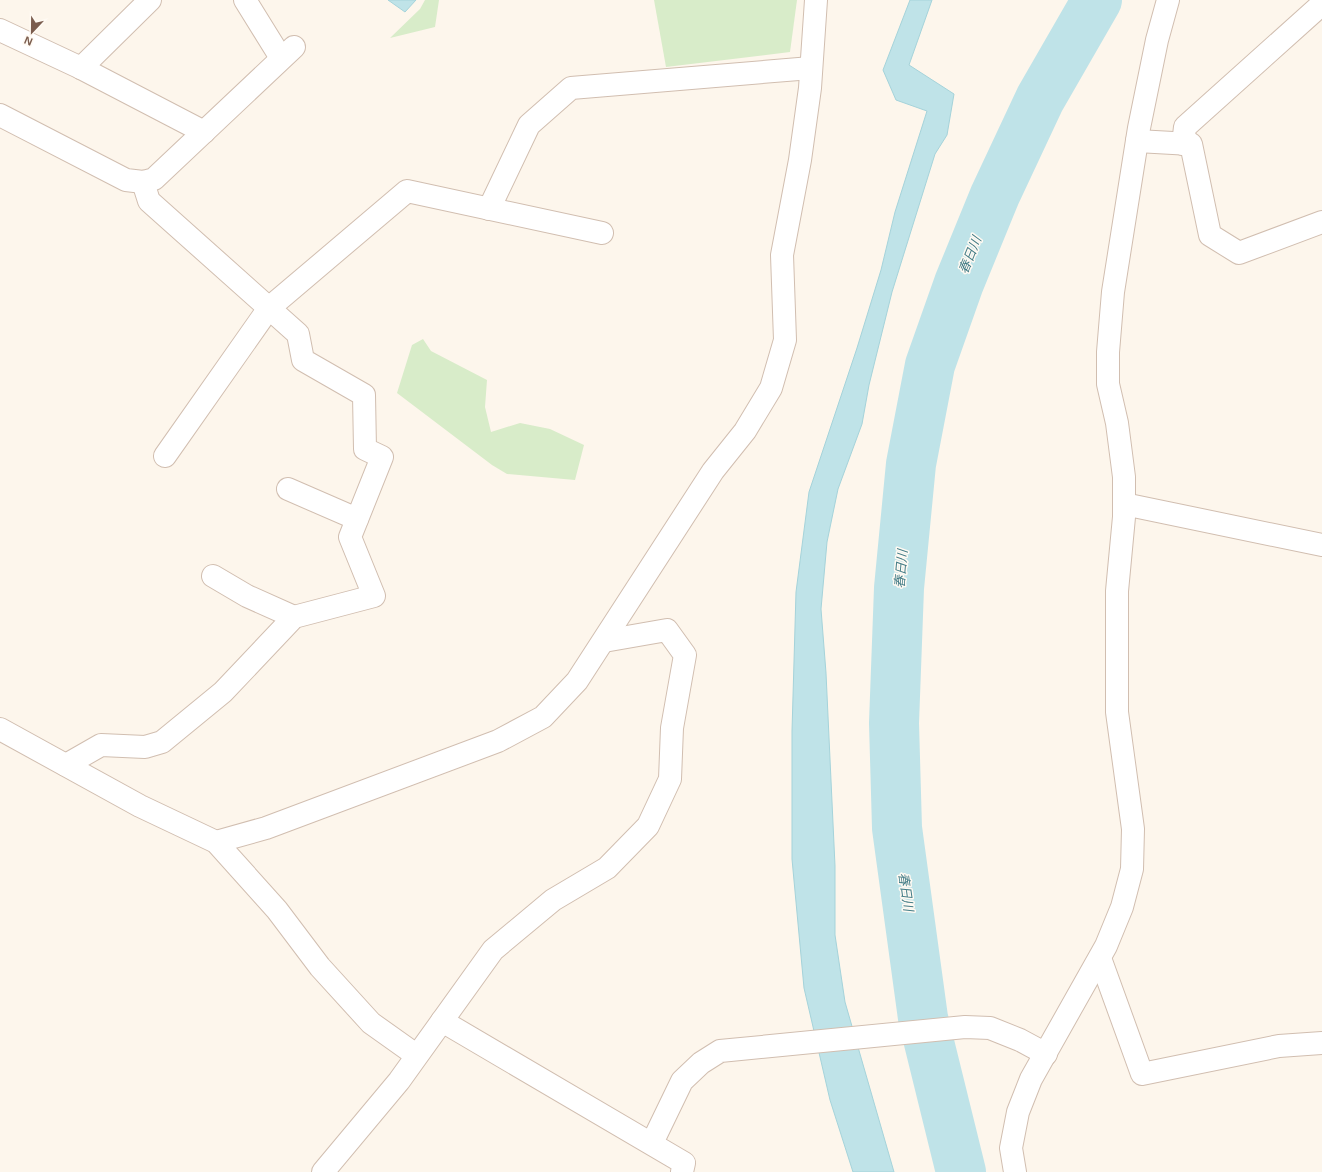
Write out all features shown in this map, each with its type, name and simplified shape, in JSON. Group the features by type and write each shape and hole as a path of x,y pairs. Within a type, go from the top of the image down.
{"street":[{"path":"81,68 150,0"},
{"path":"0,115 126,180 143,182 154,179 288,52 245,0"},
{"path":"216,842 266,828 498,741 543,717 577,682 713,471 745,431 771,388 785,340 782,255 800,160 811,68 816,0"},
{"path":"1015,1172 1011,1148 1018,1112 1031,1079 1100,958 1122,907 1132,869 1133,829 1117,712 1117,590 1124,504 1124,477 1117,423 1108,384 1108,352 1113,292 1137,141 1157,40 1168,0"},
{"path":"1183,144 1185,127 1322,4"},
{"path":"0,30 81,68 204,132"},
{"path":"489,209 529,125 571,88 811,68"},
{"path":"1137,141 1192,144 1210,235 1239,253 1322,222"},
{"path":"66,765 101,745 145,747 162,742 223,692 294,617 374,596 350,537 382,457 365,449 364,395 303,360 298,334 149,201 143,182"},
{"path":"165,456 269,308 407,191 602,233"},
{"path":"288,489 357,519"},
{"path":"1124,504 1322,545"},
{"path":"213,576 247,596 294,617"},
{"path":"323,1172 399,1081 416,1055 493,950 553,900 606,868 648,826 670,779 672,728 685,655 667,630 604,641"},
{"path":"0,729 140,806 216,842 277,910 320,967 371,1023 416,1055"},
{"path":"1100,958 1142,1074 1280,1046 1322,1043"},
{"path":"442,1021 684,1163 682,1172"},
{"path":"652,1143 682,1081 701,1063 720,1051 952,1028 990,1028 1020,1040 1046,1054"}],"green space":[{"path":"425,0 439,0 435,27 390,38 420,9"},
{"path":"654,0 797,0 790,52 666,67"},
{"path":"423,339 431,351 487,380 485,407 491,432 520,423 550,429 584,445 575,480 507,474 492,465 397,393 412,345"}],"water":[{"path":"388,0 416,0 405,12"},
{"path":"910,0 932,0 909,65 954,94 947,135 935,154 892,292 869,385 862,424 838,489 827,542 821,609 826,673 835,866 835,935 845,1002 894,1172 853,1172 830,1100 804,988 792,859 792,731 796,592 809,492 857,348 881,270 895,212 927,111 896,100 883,70"}],"waterway":[{"name":"春日川","path":"961,1172 923,1018 897,828 894,723 899,588 911,464 930,365 959,283 995,195 1040,99 1097,0"}]}
